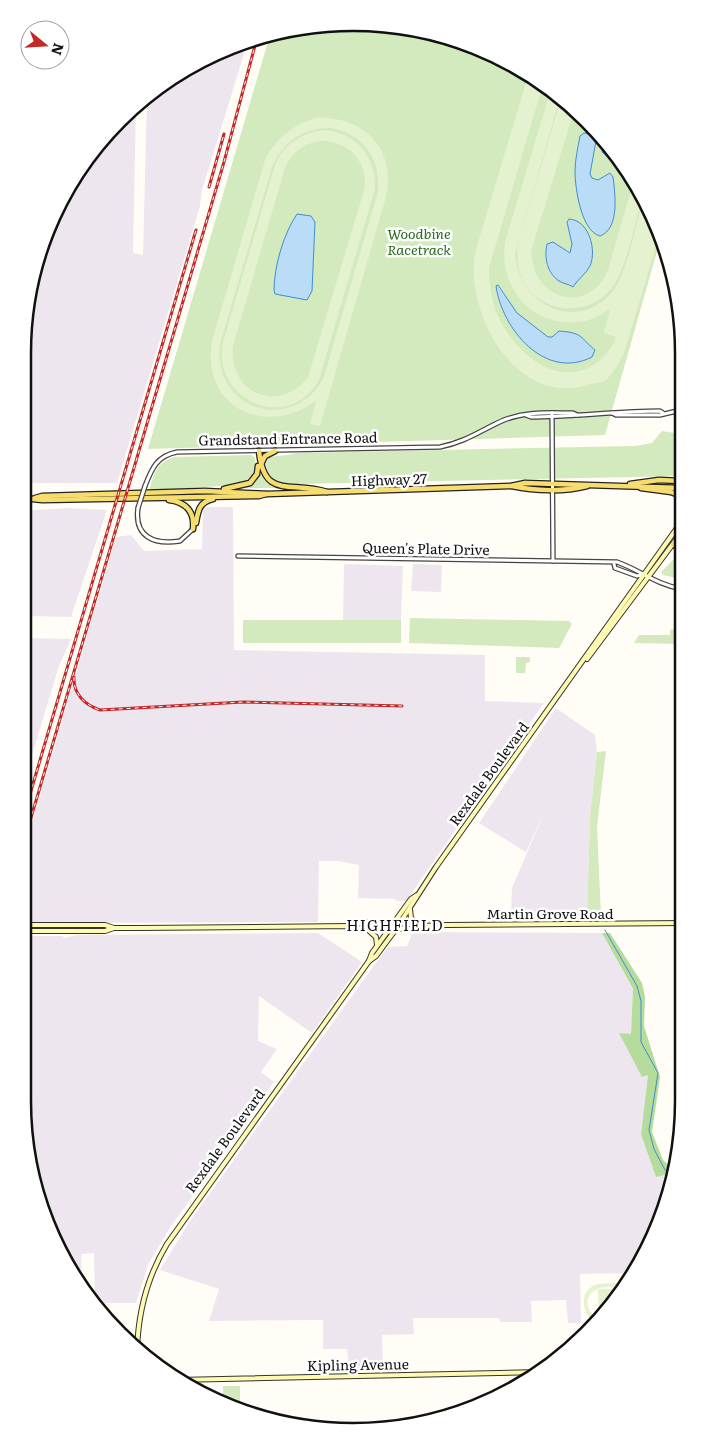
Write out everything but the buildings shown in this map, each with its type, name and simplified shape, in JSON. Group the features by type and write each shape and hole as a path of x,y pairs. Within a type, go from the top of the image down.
{"main road":[{"path":"258,451 260,468 266,479 276,485 313,487 330,493"},
{"path":"260,468 263,458 275,451"},
{"path":"205,491 232,488 250,483 257,474 260,462"},
{"name":"Highway 27","path":"624,485 659,480 675,481"},
{"name":"Highway 27","path":"31,498 42,496 205,491 267,494 330,493 511,486 526,483 675,488"},
{"name":"Highway 27","path":"511,486 525,489 576,489 589,485"},
{"path":"635,486 675,494"},
{"name":"Highway 27","path":"35,498 42,500 230,497 267,494"},
{"path":"194,529 199,508 204,502 230,497"},
{"path":"150,498 183,504 194,516 194,529"},
{"name":"Rexdale Boulevard","path":"369,961 376,956 396,929 417,895 675,531"},
{"name":"Rexdale Boulevard","path":"581,666 673,545"},
{"name":"Rexdale Boulevard","path":"138,1340 145,1292 164,1247 369,961 377,946 411,899 417,895"},
{"path":"410,908 411,918 418,926"},
{"name":"Martin Grove Road","path":"351,926 357,923 400,923 418,926 675,923"},
{"name":"Martin Grove Road","path":"31,926 105,925 114,928"},
{"name":"Martin Grove Road","path":"31,931 105,931 114,928 351,926 367,929 414,929 418,926"},
{"path":"367,929 376,937 377,946"},
{"name":"Kipling Avenue","path":"191,1380 527,1372"}],"street":[{"name":"Grandstand Entrance Road","path":"194,529 191,534 180,541 149,538 143,534 137,524 138,508 154,464 171,453 440,447 464,441 504,420 526,415 577,415 612,413 615,411 660,411 663,413 675,411"},
{"path":"552,415 553,562"},
{"name":"Queen's Plate Drive","path":"238,556 614,564 617,562 640,572 648,579 675,587"}],"shaded area":[{"path":"245,50 202,190 200,206 117,483 31,483 32,332 37,290 42,270 56,230 74,192 98,157 125,125 136,116 133,253 143,255 147,106 174,85 192,74"},
{"path":"203,507 233,507 234,650 485,655 485,701 544,703 406,901 358,898 359,865 338,861 319,861 318,922 31,923 31,827 116,537 131,535 144,551 202,549"},
{"path":"68,508 107,510 71,617 31,616 31,510"},
{"path":"344,564 403,566 401,620 343,620"},
{"path":"413,564 442,565 441,592 411,591"},
{"path":"31,638 71,639 59,666 31,758"},
{"path":"556,708 595,735 597,752 590,816 587,916 511,918 512,888 546,808 526,852 479,823"},
{"path":"413,932 602,933 633,990 631,1035 619,1033 648,1075 641,1134 666,1177 658,1204 642,1243 625,1273 580,1274 581,1323 568,1323 566,1300 531,1301 532,1322 500,1322 499,1318 413,1318 414,1334 382,1335 383,1369 349,1369 347,1349 323,1349 323,1320 209,1321 219,1289 160,1270 190,1221 375,964 388,947 407,946"},
{"path":"318,933 362,962 312,1033 259,996 258,1041 277,1049 261,1072 274,1082 169,1229 148,1265 136,1303 103,1303 95,1293 94,1253 81,1254 82,1275 56,1224 48,1204 37,1164 31,1101 31,936 62,936 65,938 76,935"}],"green space":[{"name":"Woodbine Racetrack","path":"353,31 374,32 416,37 436,42 495,64 532,85 581,125 621,174 642,211 658,249 605,435 148,449 268,43 311,34"},
{"path":"526,82 541,92 489,268 492,299 509,336 520,348 544,366 558,371 573,372 588,368 598,362 609,351 616,337 604,333 610,309 595,317 579,322 562,322 547,318 533,311 522,301 513,289 507,275 504,259 505,242 548,98 558,105 515,254 519,272 527,288 539,300 552,308 568,312 583,311 599,304 613,291 623,273 641,209 656,246 624,353 612,374 600,383 561,388 538,382 518,369 501,350 487,327 478,302 474,277 475,253"},
{"path":"559,106 572,117 532,248 533,264 538,277 547,288 557,294 570,297 582,296 594,290 604,278 609,268 631,190 640,207 626,259 611,289 601,299 589,305 563,308 550,305 539,299 529,290 519,270 518,244"},
{"path":"315,118 332,119 348,122 361,129 373,138 381,150 386,164 388,180 386,197 320,426 310,424 316,401 296,412 276,417 257,416 240,410 226,399 216,383 211,364 212,341 265,160 280,139 292,129","holes":["331,128 342,131 361,142 368,149 376,168 378,191 324,377 310,395 294,406 275,410 257,407 241,399 229,385 221,367 220,344 273,164 284,148 296,137 304,133"]},
{"path":"316,131 337,132 356,142 368,157 372,167 375,189 319,380 306,396 291,405 274,407 257,404 242,396 231,383 223,366 222,346 275,165 279,157 295,140","holes":["319,141 335,143 350,150 360,162 365,178 365,187 308,377 296,389 283,395 270,396 258,393 247,386 239,376 234,362 233,346 285,168 296,152 306,145"]},
{"path":"662,431 675,433 675,476 297,484 277,482 270,478 263,469 266,459 296,453 635,446 652,443"},
{"path":"251,455 255,458 255,469 252,478 247,484 149,491 154,474 159,466 168,459 174,457"},
{"path":"259,472 267,483 279,488 242,488 255,481"},
{"path":"675,558 675,578 663,575 661,572"},
{"path":"410,618 569,621 572,624 559,648 409,643"},
{"path":"243,620 401,620 401,643 243,643"},
{"path":"675,622 675,644 634,643 639,635 670,635 670,630 674,629"},
{"path":"516,657 530,657 530,662 526,663 525,673 516,673"},
{"path":"606,751 597,826 601,916 587,916 590,816 597,752"},
{"path":"602,933 610,933 642,983 645,997 644,1026 660,1077 652,1132 663,1160 669,1165 666,1177 664,1175 656,1177 641,1134 648,1075 642,1077 619,1033 631,1034 633,989"},
{"path":"619,1283 616,1287 597,1289 589,1296 589,1310 593,1315 590,1318 584,1304 586,1293 593,1286"},
{"path":"598,1289 614,1289 608,1297 599,1308"},
{"path":"223,1386 240,1386 240,1402 223,1395"}],"water":[{"path":"584,133 589,134 596,142 590,174 592,178 598,180 610,173 613,177 615,210 611,226 600,236 593,232 584,218 576,188 576,158 580,136"},
{"path":"297,214 311,216 315,222 312,291 307,300 275,294 274,290 274,281 281,250"},
{"path":"569,219 582,225 592,244 590,266 573,287 555,278 547,264 546,254 547,244 553,242 570,253 572,244 567,222"},
{"path":"498,285 517,313 548,337 552,337 559,331 577,334 595,350 592,357 575,363 558,362 543,356 529,347 507,319 500,302 496,286"}],"waterway":[{"path":"605,930 637,986 641,1001 641,1042 658,1073 649,1130 654,1149 667,1171"}],"railway":[{"path":"31,818 224,162 255,47"},
{"path":"209,187 224,134"},
{"path":"31,791 196,230"},
{"path":"74,677 74,683 81,698 89,705 100,710 243,702 402,706"}],"district":[{"name":"HIGHFIELD","path":"395,926"}]}
